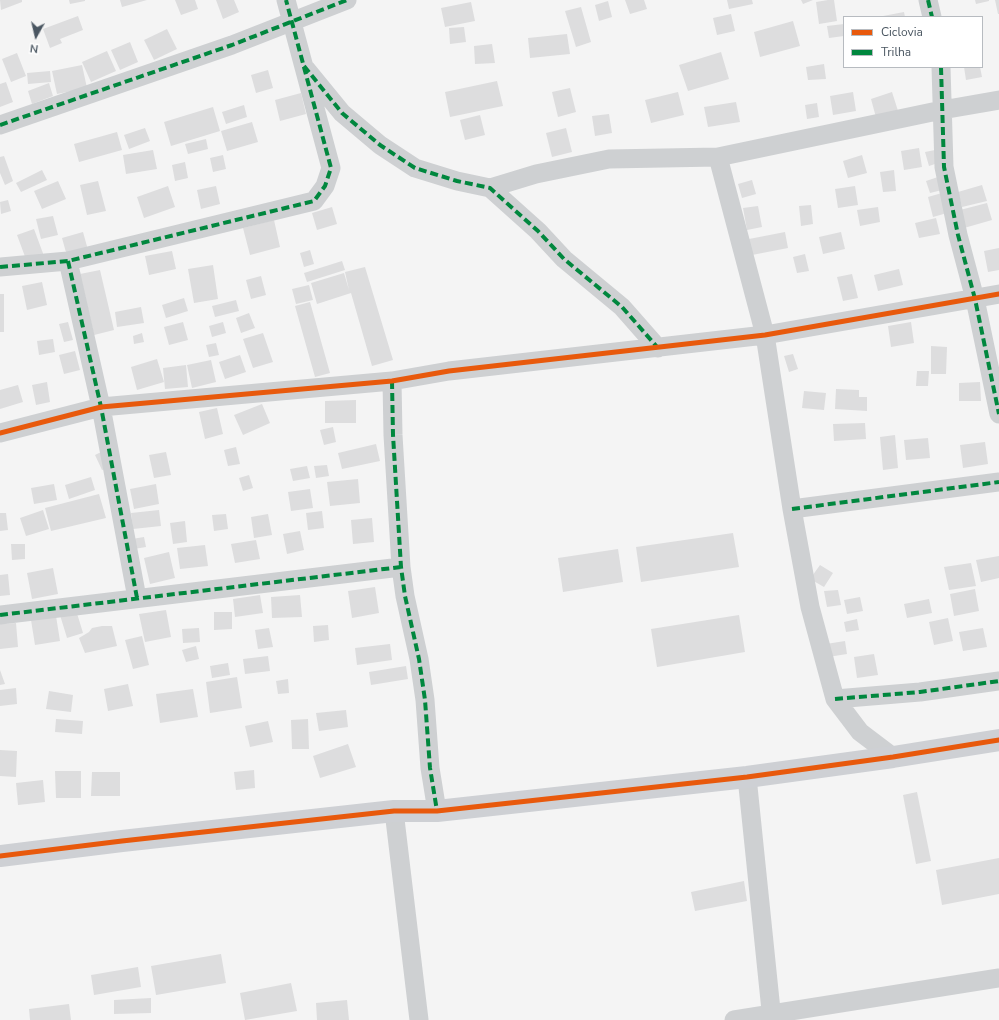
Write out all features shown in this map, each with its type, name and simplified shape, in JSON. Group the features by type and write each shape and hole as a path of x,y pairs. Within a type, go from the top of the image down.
{"street":[{"path":"0,267 68,261 314,201 325,186 330,168 286,0"},
{"path":"0,125 232,45 347,0"},
{"path":"928,0 932,16"},
{"path":"302,65 342,113 380,145 415,168 457,181 490,188 536,174 609,159 718,157 942,110 999,100"},
{"path":"941,68 944,167 958,236 975,299 999,414"},
{"path":"718,157 765,335 792,509 810,607 835,699 860,732 893,757"},
{"path":"490,188 538,232 564,259 622,307 658,348"},
{"path":"68,261 101,408 137,598"},
{"path":"0,433 101,408 392,381 448,371 765,335 999,294"},
{"path":"392,381 393,435 401,567 405,596 419,660 425,700 430,768 436,811"},
{"path":"792,509 999,482"},
{"path":"0,615 401,567"},
{"path":"835,699 920,692 999,681"},
{"path":"0,856 129,840 394,811 436,811 747,777 893,757 999,740"},
{"path":"747,777 771,1017"},
{"path":"394,811 419,1020"},
{"path":"734,1020 771,1017 999,978"}],"building":[{"path":"0,0 22,0 22,2 1,10"},
{"path":"69,0 85,0 85,1 70,4"},
{"path":"120,0 147,0 122,7"},
{"path":"175,0 195,0 198,9 181,15"},
{"path":"216,0 234,0 239,12 223,19"},
{"path":"625,0 644,0 647,9 630,14"},
{"path":"727,0 752,0 753,4 729,9"},
{"path":"801,0 813,0 803,4"},
{"path":"834,0 837,21 819,24 816,2"},
{"path":"975,0 989,0 989,1 976,4"},
{"path":"995,0 999,0 999,14 998,14"},
{"path":"608,1 612,17 599,21 595,5"},
{"path":"471,2 475,21 445,27 441,8"},
{"path":"581,7 591,42 576,47 565,11"},
{"path":"904,12 905,16 883,16"},
{"path":"731,14 735,31 717,35 713,18"},
{"path":"78,16 83,30 60,39 62,43 50,48 43,29"},
{"path":"793,21 800,46 760,57 754,32"},
{"path":"843,24 843,36 829,38 827,26"},
{"path":"464,27 466,42 450,44 449,28"},
{"path":"167,29 177,49 154,60 144,40"},
{"path":"567,34 570,54 530,58 528,38"},
{"path":"130,42 138,62 120,70 111,50"},
{"path":"492,44 495,63 475,64 474,46"},
{"path":"107,51 116,71 91,82 82,62"},
{"path":"721,52 729,79 688,91 679,65"},
{"path":"17,53 26,76 11,82 2,59"},
{"path":"824,64 826,79 808,80 806,67"},
{"path":"82,65 87,88 57,94 52,71"},
{"path":"964,68 980,68 982,77 966,80"},
{"path":"268,70 273,88 256,93 251,75"},
{"path":"50,71 51,82 28,84 27,73"},
{"path":"497,81 503,106 450,117 445,92"},
{"path":"6,82 13,102 0,107 0,84"},
{"path":"49,83 53,96 32,104 28,91"},
{"path":"570,88 576,112 558,117 552,92"},
{"path":"678,92 684,115 651,123 645,100"},
{"path":"853,92 856,111 833,115 830,96"},
{"path":"892,92 899,114 877,121 871,99"},
{"path":"301,93 306,114 280,121 275,100"},
{"path":"736,102 740,122 708,127 704,107"},
{"path":"817,103 819,117 807,119 805,105"},
{"path":"244,105 247,117 226,124 222,112"},
{"path":"213,107 220,131 171,146 164,122"},
{"path":"609,114 612,133 595,136 592,116"},
{"path":"480,115 485,135 465,140 460,120"},
{"path":"252,122 258,142 227,151 221,131"},
{"path":"145,128 150,141 129,149 124,135"},
{"path":"566,128 572,152 552,157 546,133"},
{"path":"117,132 122,150 79,162 74,144"},
{"path":"206,139 208,149 188,154 185,144"},
{"path":"919,148 922,167 904,170 901,151"},
{"path":"153,150 157,169 126,174 123,155"},
{"path":"935,150 938,163 929,166 925,152"},
{"path":"223,155 226,169 213,172 210,158"},
{"path":"862,155 867,173 848,178 843,161"},
{"path":"4,156 13,181 5,185 0,173 0,157"},
{"path":"185,162 188,178 175,181 172,165"},
{"path":"42,170 47,180 21,192 16,183"},
{"path":"894,170 896,191 883,192 880,172"},
{"path":"938,177 942,190 930,193 926,181"},
{"path":"752,180 756,194 742,198 738,184"},
{"path":"58,181 66,199 42,209 34,191"},
{"path":"98,181 106,211 87,215 80,185"},
{"path":"982,185 987,201 962,207 958,192"},
{"path":"168,186 175,207 144,218 137,197"},
{"path":"216,186 220,204 201,209 197,190"},
{"path":"855,186 858,205 838,208 835,189"},
{"path":"942,193 947,213 933,217 928,197"},
{"path":"8,200 11,211 1,214 0,202"},
{"path":"987,203 992,220 964,228 960,210"},
{"path":"811,205 813,224 801,226 799,206"},
{"path":"758,206 762,227 747,230 743,208"},
{"path":"332,207 337,224 317,230 312,213"},
{"path":"878,207 880,222 860,226 857,210"},
{"path":"53,216 58,235 41,239 36,219"},
{"path":"936,218 940,234 919,238 915,223"},
{"path":"274,220 280,247 250,255 243,228"},
{"path":"34,229 44,256 27,262 17,235"},
{"path":"83,232 88,250 67,256 62,238"},
{"path":"785,232 788,248 752,255 749,239"},
{"path":"841,232 845,249 823,254 819,237"},
{"path":"999,248 999,270 988,272 984,251"},
{"path":"310,250 314,264 304,267 300,253"},
{"path":"172,251 176,269 149,275 145,256"},
{"path":"805,254 809,271 797,273 793,257"},
{"path":"342,261 345,270 307,282 304,273"},
{"path":"213,265 218,299 194,303 188,269"},
{"path":"365,267 393,360 372,366 351,293 317,304 311,283 344,273 349,290 345,272"},
{"path":"899,269 903,285 878,291 874,275"},
{"path":"100,270 114,330 94,335 80,274"},
{"path":"852,274 858,298 843,301 837,277"},
{"path":"261,276 266,295 251,299 246,280"},
{"path":"42,282 47,305 27,310 22,286"},
{"path":"309,285 313,300 296,304 292,289"},
{"path":"0,294 4,294 4,332 0,332"},
{"path":"184,298 188,311 166,318 162,305"},
{"path":"236,300 239,311 215,317 212,306"},
{"path":"310,302 330,373 315,377 295,306"},
{"path":"141,307 144,323 117,327 115,312"},
{"path":"249,313 255,328 241,333 236,318"},
{"path":"68,322 73,340 64,342 59,324"},
{"path":"183,322 188,340 169,345 164,327"},
{"path":"223,322 226,333 212,337 209,326"},
{"path":"911,322 914,343 891,347 888,326"},
{"path":"142,333 144,342 134,344 133,336"},
{"path":"263,333 273,362 253,368 243,339"},
{"path":"53,339 55,352 39,355 37,341"},
{"path":"216,343 219,355 209,357 206,345"},
{"path":"931,346 947,347 946,374 931,374"},
{"path":"75,351 80,370 64,374 59,355"},
{"path":"793,354 798,369 789,372 784,356"},
{"path":"240,355 246,372 225,379 219,362"},
{"path":"157,359 164,382 137,390 131,367"},
{"path":"211,360 216,382 192,388 187,365"},
{"path":"186,365 188,387 165,389 163,368"},
{"path":"917,371 929,371 928,386 916,386"},
{"path":"47,382 50,402 36,405 32,385"},
{"path":"980,382 981,401 959,401 959,383"},
{"path":"18,385 23,402 0,409 0,390"},
{"path":"836,389 859,390 859,397 867,397 867,411 835,409"},
{"path":"804,391 826,393 824,410 802,408"},
{"path":"356,400 356,423 325,423 325,401"},
{"path":"262,404 270,423 243,435 234,415"},
{"path":"217,408 223,434 205,439 199,412"},
{"path":"865,423 866,439 834,441 833,424"},
{"path":"333,427 336,442 324,445 320,430"},
{"path":"895,435 898,468 883,470 880,437"},
{"path":"928,438 930,458 906,460 904,440"},
{"path":"985,442 988,464 963,468 960,445"},
{"path":"376,444 380,461 342,469 338,453"},
{"path":"236,447 240,464 228,466 224,450"},
{"path":"101,452 108,468 102,470 95,455"},
{"path":"166,452 171,475 154,478 149,455"},
{"path":"327,465 329,476 316,478 314,466"},
{"path":"307,466 310,478 293,481 290,469"},
{"path":"249,475 253,488 243,491 239,478"},
{"path":"91,477 95,490 69,499 65,485"},
{"path":"358,479 360,503 330,506 327,482"},
{"path":"54,484 57,500 34,504 31,488"},
{"path":"156,484 159,504 134,509 130,489"},
{"path":"310,489 313,508 291,511 288,492"},
{"path":"99,494 106,518 51,531 45,508"},
{"path":"43,510 49,529 26,536 20,518"},
{"path":"159,510 161,526 133,529 131,513"},
{"path":"322,511 324,528 308,530 306,513"},
{"path":"0,513 6,513 8,530 0,531"},
{"path":"226,514 228,529 214,531 212,515"},
{"path":"268,514 272,535 254,538 251,517"},
{"path":"372,518 374,542 353,544 351,520"},
{"path":"185,521 187,542 173,544 170,523"},
{"path":"300,531 304,550 287,554 283,534"},
{"path":"733,533 739,567 641,582 636,547"},
{"path":"144,537 146,547 134,549 132,539"},
{"path":"256,540 260,559 235,563 231,544"},
{"path":"11,544 25,544 25,559 12,560"},
{"path":"205,545 208,566 180,569 177,548"},
{"path":"618,549 623,582 563,592 558,558"},
{"path":"169,552 175,578 150,584 144,558"},
{"path":"999,556 999,578 981,582 976,560"},
{"path":"971,563 976,586 949,590 944,567"},
{"path":"820,565 833,573 824,587 810,579"},
{"path":"53,568 58,594 32,599 27,573"},
{"path":"8,574 10,595 0,596 0,575"},
{"path":"375,587 379,613 352,618 348,591"},
{"path":"975,589 979,611 954,616 950,594"},
{"path":"838,590 841,605 827,607 824,591"},
{"path":"260,595 263,613 235,617 233,599"},
{"path":"300,595 302,617 272,618 271,597"},
{"path":"860,597 863,611 847,614 844,600"},
{"path":"929,599 932,613 907,618 904,604"},
{"path":"76,610 83,633 67,638 60,615"},
{"path":"166,610 171,637 145,642 139,614"},
{"path":"214,612 232,612 232,629 214,630"},
{"path":"739,615 745,652 657,667 651,629"},
{"path":"56,616 60,641 35,645 31,620"},
{"path":"948,618 953,641 934,645 929,622"},
{"path":"857,619 859,630 846,632 844,622"},
{"path":"16,623 18,647 0,649 0,624"},
{"path":"328,625 329,640 314,642 313,626"},
{"path":"112,626 117,646 85,653 79,638 89,632 92,628"},
{"path":"199,628 200,642 183,643 182,629"},
{"path":"269,628 273,647 258,649 255,630"},
{"path":"983,628 987,647 963,651 959,632"},
{"path":"142,636 149,665 133,669 125,640"},
{"path":"845,641 847,654 828,657 826,644"},
{"path":"390,644 392,660 357,665 355,648"},
{"path":"196,646 199,659 186,662 182,650"},
{"path":"874,654 878,675 857,678 854,657"},
{"path":"268,656 270,671 245,674 243,659"},
{"path":"228,663 230,675 212,678 210,666"},
{"path":"406,666 408,679 371,685 369,672"},
{"path":"0,670 5,684 0,685"},
{"path":"237,677 242,708 210,713 206,682"},
{"path":"288,679 289,693 278,694 276,681"},
{"path":"128,684 133,706 108,711 104,689"},
{"path":"16,688 17,704 0,706 0,690"},
{"path":"193,689 198,717 160,723 156,694"},
{"path":"49,691 73,695 71,712 46,709"},
{"path":"346,710 348,727 319,731 316,713"},
{"path":"56,719 83,721 82,734 55,732"},
{"path":"308,719 309,749 292,749 291,720"},
{"path":"268,721 273,742 250,747 245,726"},
{"path":"348,744 356,767 320,778 313,756"},
{"path":"0,750 17,751 16,777 0,776"},
{"path":"254,770 255,788 236,790 234,772"},
{"path":"55,771 81,771 81,798 56,798"},
{"path":"92,772 120,772 120,796 91,796"},
{"path":"43,780 45,802 18,805 16,783"},
{"path":"917,792 931,861 916,864 903,795"},
{"path":"999,858 999,894 942,905 936,870"},
{"path":"744,881 747,901 695,911 691,892"},
{"path":"221,954 226,983 156,995 151,966"},
{"path":"138,967 141,987 94,995 91,975"},
{"path":"291,983 297,1011 245,1020 240,993"},
{"path":"151,998 151,1013 114,1014 114,1000"},
{"path":"347,1000 349,1020 317,1020 316,1003"},
{"path":"69,1004 71,1020 30,1020 29,1009"}],"marked path":[{"path":"0,267 68,261 314,201 325,186 331,168 286,0"},
{"path":"0,125 232,45 347,0"},
{"path":"928,0 932,16"},
{"path":"304,66 342,113 380,145 415,168 457,181 490,188 538,231 564,259 622,307 658,348"},
{"path":"941,68 944,167 958,235 975,299 999,414"},
{"path":"68,261 101,407 137,598"},
{"path":"392,381 393,435 401,567 405,596 419,659 425,700 430,768 437,811"},
{"path":"792,509 999,482"},
{"path":"0,615 401,567"},
{"path":"835,699 920,692 999,681"}],"cycle path":[{"path":"0,433 101,407 392,381 449,371 765,335 999,294"},
{"path":"0,856 394,811 437,811 747,777 893,757 999,740"}]}
